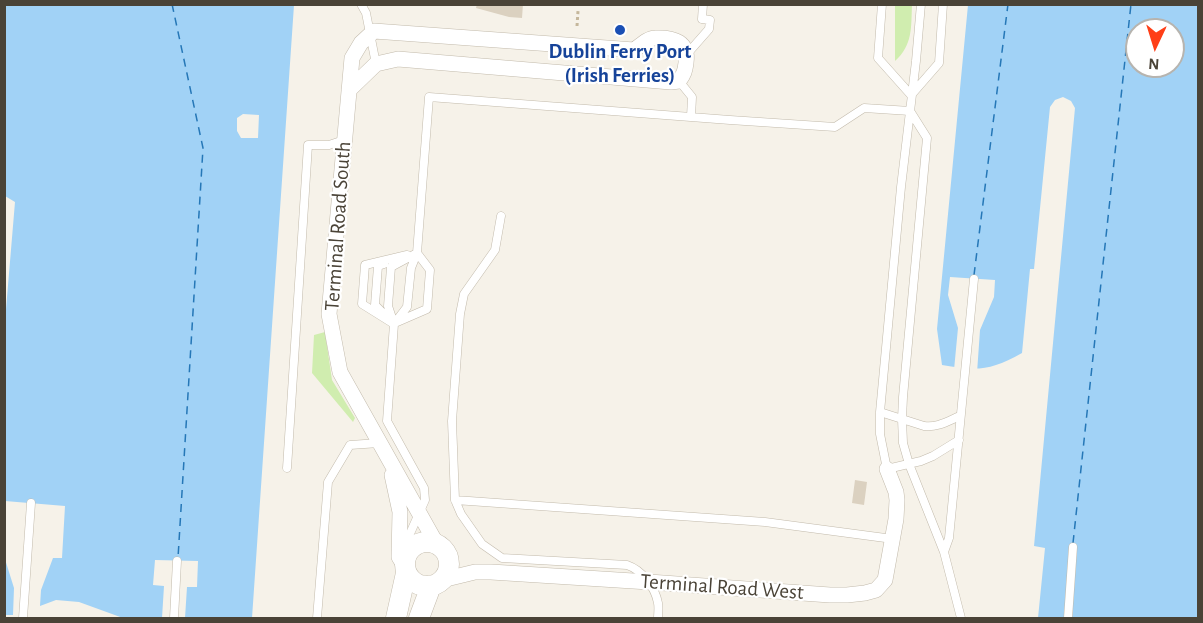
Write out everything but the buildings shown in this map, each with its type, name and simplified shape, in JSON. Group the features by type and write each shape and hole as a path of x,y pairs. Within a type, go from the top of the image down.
{"street":[{"path":"349,90 376,64 398,59 671,82 680,81 685,74 687,54 684,46 675,40 652,38 634,50 374,32 370,35"},
{"name":"Terminal Road South","path":"370,35 361,43 352,58 329,314 340,372 436,543"},
{"path":"515,69 518,42"},
{"name":"Terminal Road South","path":"388,457 400,512 399,557 405,563 396,618"},
{"name":"Terminal Road West","path":"436,583 475,572 490,572 818,594 847,595 876,590 885,580 896,519 896,492 887,469"},
{"path":"419,618 436,583 447,574 449,567 449,560 443,548 436,543 423,541 411,548 405,563 410,579 416,584 423,586 436,583"}],"lane":[{"path":"361,4 366,13 376,64"},
{"path":"687,54 709,29 710,20 702,19 703,4"},
{"path":"882,4 878,58 911,95"},
{"path":"921,4 890,300 880,434 887,469 921,460 959,440"},
{"path":"911,95 939,63 943,4"},
{"path":"680,81 692,97 691,117"},
{"path":"394,324 407,307 411,268 417,253 429,97 836,127 864,108 910,111"},
{"path":"910,111 927,138 902,419 903,442 909,464 944,552 961,618"},
{"path":"287,468 308,145 329,145 344,140"},
{"path":"501,216 495,250 464,294 460,314 452,421 455,500 482,544 502,558 635,568 648,582 658,603 658,618"},
{"path":"394,324 362,304 365,264 417,253"},
{"path":"394,324 375,305 378,266 417,253"},
{"path":"405,563 408,538 425,500 424,488 387,421 394,324 388,306 391,267 417,253"},
{"path":"394,324 427,309 430,270 417,253"},
{"path":"944,552 950,538 974,279"},
{"path":"880,412 930,427 960,416"},
{"path":"317,618 328,482 350,446 379,443"},
{"path":"455,500 765,522 893,539"},
{"path":"23,618 31,503"},
{"path":"1068,618 1073,547"},
{"path":"174,618 177,561"}],"path":[{"path":"577,26 578,10"}],"green space":[{"path":"895,5 912,5 908,42 895,61"},
{"path":"325,332 332,380 355,418 353,422 312,373 314,335"}],"water":[{"path":"5,5 294,5 252,618 185,618 187,587 197,587 198,561 155,560 153,585 164,586 162,618 123,618 79,602 56,600 40,606 41,590 53,558 62,558 65,506 5,501 4,333 15,202 5,196"},
{"path":"968,5 1198,5 1198,618 1038,618 1045,548 1034,546 1075,108 1071,101 1063,97 1055,100 1050,107 1034,269 1030,269 1022,353 983,368 942,365 937,329"},
{"path":"4,556 14,588 13,615 5,615"}],"pier":[{"path":"243,114 259,115 258,138 241,138 237,131 237,118"},
{"path":"950,277 995,280 994,297 980,330 977,373 954,370 958,328 948,295"}],"ferry route":[{"path":"172,4 203,148 178,558"},
{"path":"974,275 1008,4"},
{"path":"1073,543 1131,4"}],"place":[{"name":"Dublin Ferry Port (Irish Ferries)","path":"620,30"}]}
